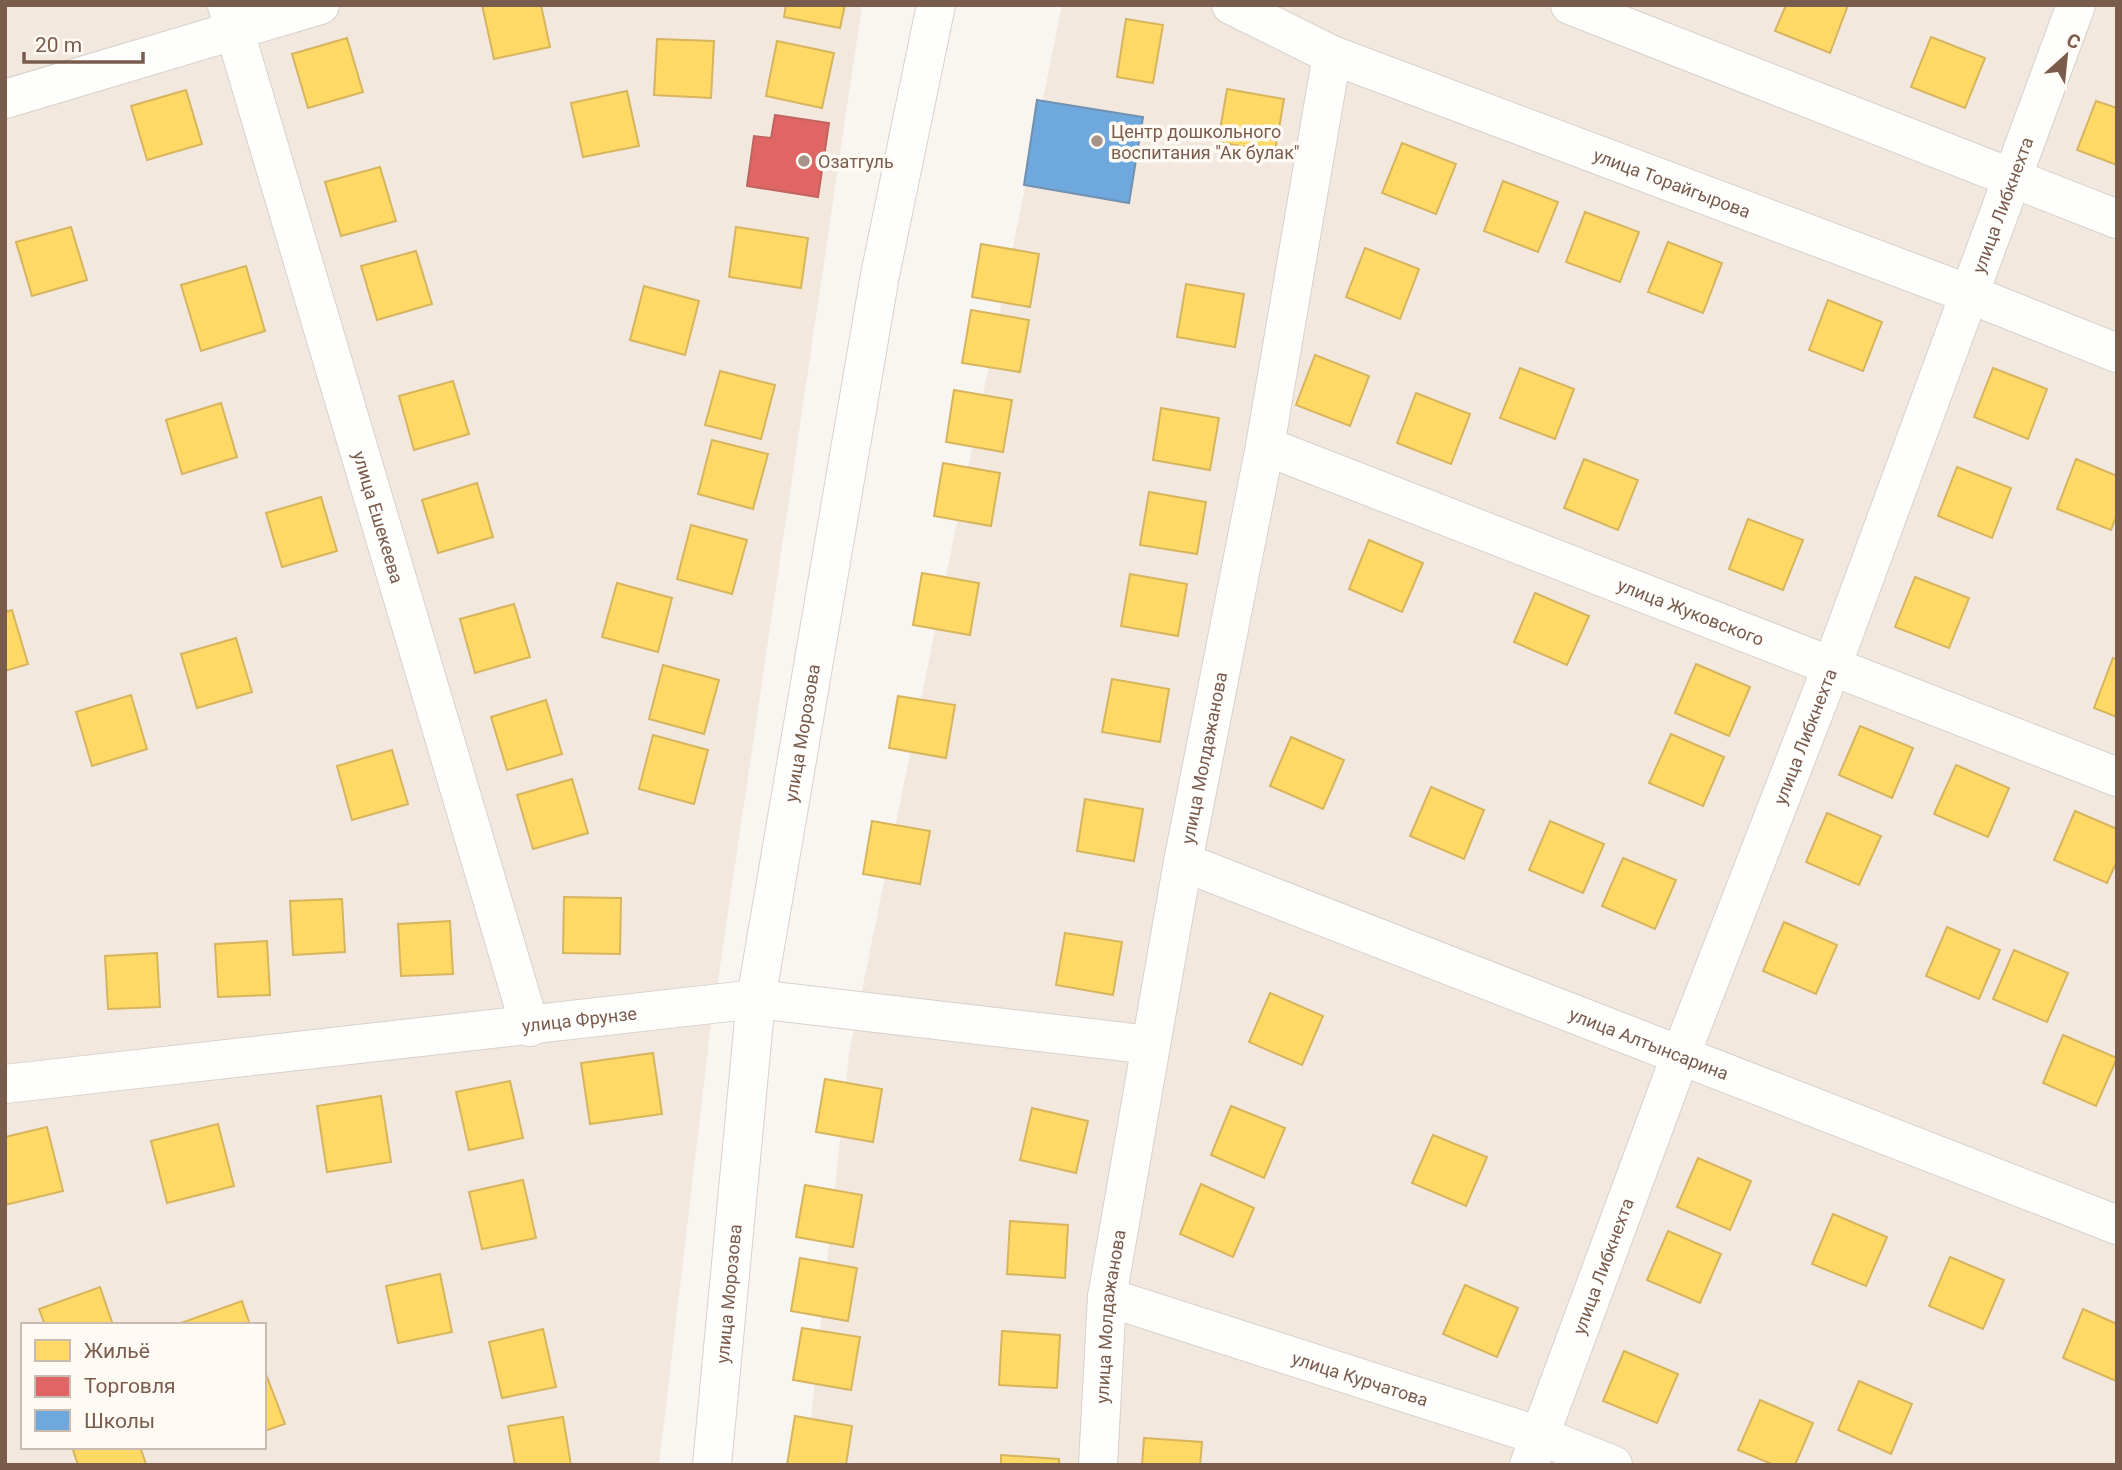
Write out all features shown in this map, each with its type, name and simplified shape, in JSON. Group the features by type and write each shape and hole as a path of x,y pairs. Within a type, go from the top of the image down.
{"street":[{"path":"5,99 231,19 320,5"},
{"name":"улица Морозова","path":"712,1465 756,999 880,275 936,5"},
{"name":"улица Торайгырова","path":"1231,5 1332,55 1969,294 2117,353"},
{"path":"1570,5 2117,219"},
{"name":"улица Либкнехта","path":"1534,1450 1681,1054 1832,666 2076,5"},
{"name":"улица Ешекеева","path":"231,19 530,1027"},
{"name":"улица Молдажанова","path":"1098,1465 1107,1297 1183,862 1265,446 1332,55"},
{"name":"улица Жуковского","path":"1265,446 2117,777"},
{"name":"улица Алтынсарина","path":"1183,862 2117,1225"},
{"name":"улица Фрунзе","path":"5,1084 530,1027 756,999 1151,1045"},
{"name":"улица Курчатова","path":"1107,1297 1534,1450 1613,1465"}],"shaded area":[{"path":"5,5 862,5 709,1041 659,1465 5,1465"},
{"path":"1062,5 2117,5 2117,1465 806,1465 849,1054"}],"building: Жильё":[{"path":"482,5 541,5 550,47 494,59"},
{"path":"786,5 845,5 840,28 784,17"},
{"path":"1786,5 1848,5 1830,53 1775,31"},
{"path":"1126,19 1163,25 1153,83 1117,77"},
{"path":"1931,37 1985,58 1965,108 1911,87"},
{"path":"347,38 363,92 308,108 292,54"},
{"path":"657,39 714,41 711,98 654,95"},
{"path":"777,41 834,53 822,108 766,96"},
{"path":"1227,89 1284,99 1275,152 1218,142"},
{"path":"186,90 202,144 147,160 131,106"},
{"path":"627,91 639,146 583,157 571,103"},
{"path":"2096,101 2117,108 2117,165 2077,150"},
{"path":"1402,143 1456,164 1436,214 1382,193"},
{"path":"380,167 396,221 341,236 325,182"},
{"path":"1503,181 1558,202 1538,252 1484,231"},
{"path":"1585,212 1639,232 1620,282 1566,262"},
{"path":"71,227 87,280 32,296 16,242"},
{"path":"736,227 808,238 801,288 729,277"},
{"path":"1668,242 1722,263 1703,313 1648,292"},
{"path":"981,244 1039,254 1030,307 972,297"},
{"path":"1365,248 1419,269 1400,319 1346,297"},
{"path":"416,251 432,304 377,320 361,266"},
{"path":"246,266 265,331 201,351 181,285"},
{"path":"1186,284 1244,294 1235,347 1177,337"},
{"path":"644,286 699,301 685,355 630,340"},
{"path":"1828,300 1882,322 1863,371 1809,350"},
{"path":"971,310 1029,320 1020,372 962,363"},
{"path":"1315,355 1369,376 1350,426 1296,405"},
{"path":"1520,368 1574,389 1555,439 1500,418"},
{"path":"1993,368 2047,389 2028,439 1974,417"},
{"path":"720,371 775,385 761,439 705,425"},
{"path":"453,381 469,434 414,450 399,396"},
{"path":"954,390 1012,400 1003,452 946,442"},
{"path":"1416,393 1470,414 1451,464 1397,443"},
{"path":"221,403 237,457 182,474 166,420"},
{"path":"1161,408 1219,418 1210,470 1153,460"},
{"path":"712,440 768,454 753,509 698,494"},
{"path":"1584,459 1638,480 1618,530 1564,508"},
{"path":"2076,459 2117,476 2117,515 2111,530 2057,509"},
{"path":"943,463 1000,473 991,526 934,516"},
{"path":"1957,467 2011,488 1992,538 1938,516"},
{"path":"477,483 493,537 438,553 422,500"},
{"path":"1149,492 1206,502 1197,554 1140,545"},
{"path":"321,497 337,551 282,567 266,513"},
{"path":"1748,519 1803,540 1783,590 1729,569"},
{"path":"691,525 747,540 732,594 677,579"},
{"path":"1369,540 1423,563 1402,612 1349,589"},
{"path":"922,573 979,583 970,635 913,625"},
{"path":"1130,574 1187,584 1178,636 1121,626"},
{"path":"1915,577 1969,598 1949,648 1895,627"},
{"path":"617,583 672,598 658,652 602,637"},
{"path":"1535,593 1589,616 1567,665 1514,642"},
{"path":"514,604 530,657 475,673 460,619"},
{"path":"12,610 28,664 5,671 5,612"},
{"path":"236,638 252,692 197,708 181,654"},
{"path":"2113,658 2117,659 2117,717 2094,708"},
{"path":"1696,664 1750,687 1729,736 1675,713"},
{"path":"663,665 719,680 704,734 649,719"},
{"path":"1112,679 1169,689 1160,742 1102,732"},
{"path":"131,695 147,749 92,766 76,712"},
{"path":"898,696 955,705 946,758 889,748"},
{"path":"546,700 562,754 507,770 491,717"},
{"path":"1860,726 1913,748 1892,798 1839,775"},
{"path":"1671,734 1724,757 1703,806 1649,783"},
{"path":"653,735 708,750 694,804 639,789"},
{"path":"1291,737 1344,760 1323,809 1270,786"},
{"path":"392,750 408,804 352,820 337,766"},
{"path":"1956,765 2009,788 1988,837 1934,814"},
{"path":"572,779 588,833 533,849 517,795"},
{"path":"1431,787 1484,810 1464,859 1410,836"},
{"path":"1085,799 1143,809 1134,861 1077,851"},
{"path":"2075,811 2117,829 2117,861 2107,883 2054,860"},
{"path":"1827,813 1881,836 1859,885 1806,862"},
{"path":"872,821 930,831 920,884 863,874"},
{"path":"1550,821 1604,844 1583,893 1529,870"},
{"path":"1623,858 1676,880 1655,929 1602,906"},
{"path":"564,897 621,898 620,954 563,953"},
{"path":"342,899 345,952 293,955 290,901"},
{"path":"450,921 453,974 401,976 398,924"},
{"path":"1784,922 1837,945 1816,994 1763,971"},
{"path":"1947,927 2000,950 1979,999 1926,976"},
{"path":"1065,933 1122,942 1113,995 1056,985"},
{"path":"267,941 270,995 218,997 215,944"},
{"path":"2014,950 2068,973 2047,1022 1993,999"},
{"path":"157,953 160,1007 108,1009 105,956"},
{"path":"1270,993 1323,1016 1302,1065 1249,1042"},
{"path":"2063,1035 2117,1058 2096,1106 2043,1083"},
{"path":"653,1053 662,1114 590,1124 581,1063"},
{"path":"825,1079 882,1089 873,1142 816,1132"},
{"path":"510,1081 523,1138 469,1150 456,1092"},
{"path":"381,1096 391,1162 327,1172 317,1106"},
{"path":"1231,1106 1285,1128 1264,1178 1211,1155"},
{"path":"1032,1108 1088,1121 1076,1173 1020,1160"},
{"path":"218,1124 234,1186 167,1203 151,1141"},
{"path":"47,1127 63,1191 5,1205 5,1137"},
{"path":"1433,1135 1487,1157 1466,1206 1412,1183"},
{"path":"1698,1158 1751,1181 1730,1230 1677,1207"},
{"path":"523,1180 536,1238 482,1249 469,1192"},
{"path":"1201,1184 1254,1208 1233,1257 1180,1234"},
{"path":"805,1185 862,1195 853,1247 796,1237"},
{"path":"1833,1214 1887,1237 1866,1286 1812,1264"},
{"path":"1010,1221 1068,1225 1065,1278 1007,1274"},
{"path":"1668,1231 1721,1254 1700,1303 1647,1280"},
{"path":"1950,1257 2004,1280 1983,1329 1929,1306"},
{"path":"800,1258 857,1268 848,1321 791,1311"},
{"path":"440,1274 452,1332 398,1343 386,1286"},
{"path":"1465,1285 1518,1308 1497,1357 1443,1334"},
{"path":"100,1287 112,1323 44,1323 39,1309"},
{"path":"242,1301 249,1323 181,1323"},
{"path":"2083,1309 2117,1324 2116,1381 2063,1358"},
{"path":"802,1328 860,1337 851,1390 793,1380"},
{"path":"543,1329 556,1387 502,1398 489,1342"},
{"path":"1002,1331 1060,1335 1057,1388 999,1385"},
{"path":"1624,1351 1678,1374 1657,1423 1603,1401"},
{"path":"266,1374 285,1424 266,1430"},
{"path":"1859,1381 1912,1404 1891,1454 1838,1430"},
{"path":"1760,1400 1813,1423 1795,1465 1774,1465 1738,1450"},
{"path":"795,1416 852,1426 846,1465 787,1465"},
{"path":"563,1417 571,1465 515,1465 508,1426"},
{"path":"1144,1438 1202,1442 1200,1465 1142,1465"},
{"path":"73,1449 141,1449 146,1464 78,1465"},
{"path":"1001,1455 1059,1459 1059,1465 1001,1465"}],"building: Торговля":[{"path":"775,115 829,123 818,197 747,186 754,136 771,138"}],"building: Школы":[{"path":"1037,100 1143,117 1129,203 1024,185"}],"place":[{"name":"Центр дошкольного воспитания \"Ак булак\"","path":"1097,141"},
{"name":"Oзатгуль","path":"804,161"}]}
